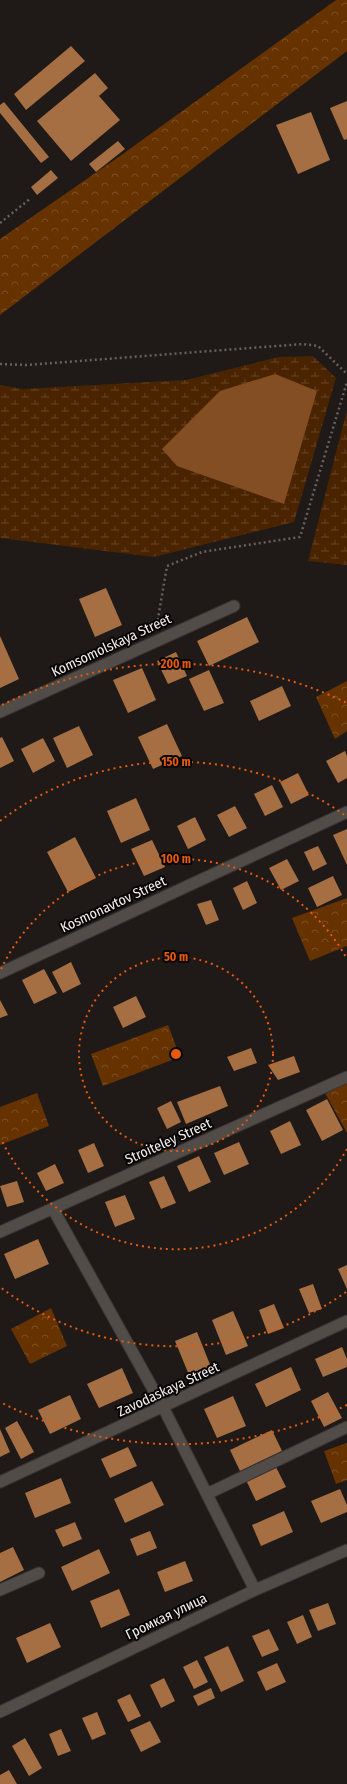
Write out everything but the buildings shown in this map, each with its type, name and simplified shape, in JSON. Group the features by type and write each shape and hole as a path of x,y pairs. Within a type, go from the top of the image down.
{"street":[{"name":"Komsomolskaya Street","path":"0,712 234,606"},
{"name":"Kosmonavtov Street","path":"0,973 347,812"},
{"name":"Stroiteley Street","path":"0,1232 347,1077"},
{"path":"53,1209 163,1407 254,1590"},
{"name":"Zavodaskaya Street","path":"0,1482 347,1321"},
{"path":"207,1494 347,1426"},
{"name":"Громкая улица","path":"0,1712 254,1590 347,1550"},
{"path":"0,1590 39,1573"}],"path":[{"path":"0,222 31,198"},
{"path":"0,364 26,365 303,344 318,346 347,374"},
{"path":"154,642 167,566 202,552 300,537 347,382"}],"green space":[{"path":"336,0 347,0 347,51 0,315 0,239 120,156"},
{"path":"313,356 336,378 294,522 154,557 0,538 0,385 23,389 186,380 279,357"},
{"path":"347,410 347,565 308,561"},
{"path":"347,681 347,731 335,739 316,697"},
{"path":"347,898 347,946 310,961 292,918"},
{"path":"168,1025 180,1057 103,1086 91,1054"},
{"path":"347,1083 347,1133 325,1093"},
{"path":"37,1093 49,1126 0,1145 0,1107"},
{"path":"51,1308 67,1346 30,1364 11,1329"},
{"path":"347,1443 347,1480 336,1484 324,1451"}],"shaded area":[{"path":"275,374 317,391 284,504 177,466 162,449 220,391"}]}
